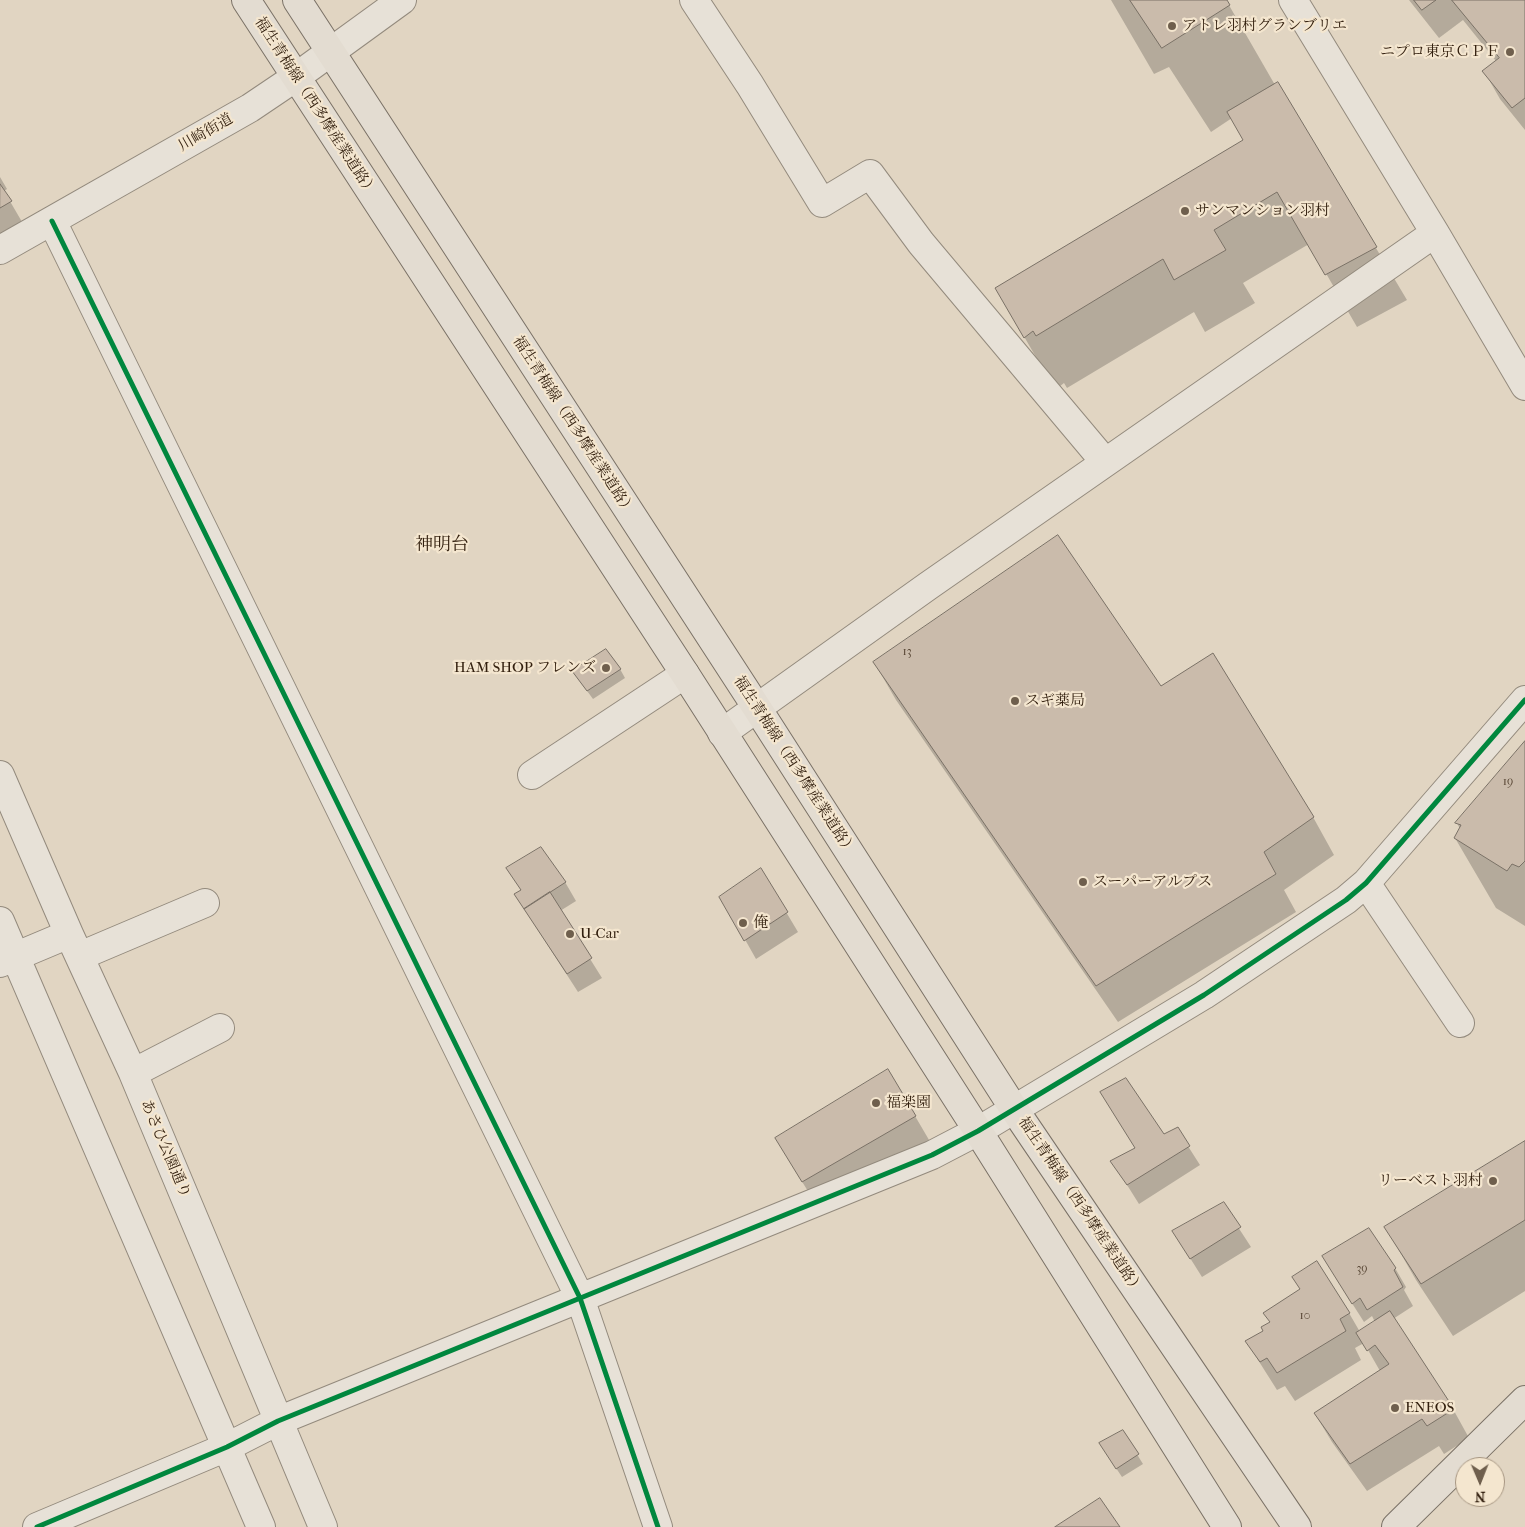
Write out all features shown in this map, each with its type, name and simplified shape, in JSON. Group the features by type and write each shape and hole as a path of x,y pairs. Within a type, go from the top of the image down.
{"main road":[{"name":"福生青梅線（西多摩産業道路）","path":"246,0 685,674 978,1131 1227,1527"},
{"name":"福生青梅線（西多摩産業道路）","path":"297,0 757,708 1014,1109 1297,1527"},
{"path":"1396,1527 1525,1400"}],"street":[{"name":"川崎街道","path":"0,250 250,108 402,0"},
{"path":"694,0 750,85 822,203 870,174 921,243 1105,462"},
{"path":"1294,0 1525,386"},
{"path":"52,221 580,1298 658,1527"},
{"path":"722,732 1105,462 1435,233"},
{"path":"532,775 685,674"},
{"path":"37,1527 227,1447 278,1421 932,1155 978,1131 1204,995 1346,900 1366,883 1525,700"},
{"name":"あさひ公園通り","path":"0,774 74,945 133,1073 323,1527"},
{"path":"1366,883 1460,1023"},
{"path":"8,960 74,945 205,904"},
{"path":"0,921 8,960 227,1447 261,1527"},
{"path":"133,1073 220,1028"}],"building":[{"name":"アトレ羽村グランブリエ","path":"1130,0 1227,0 1230,5 1162,48"},
{"name":"ニプロ東京ＣＰＦ","path":"1414,0 1436,0 1422,10"},
{"name":"ニプロ東京ＣＰＦ","path":"1452,0 1525,0 1525,98 1512,108 1482,71 1499,58"},
{"name":"サンマンション羽村","path":"1278,82 1377,247 1325,275 1277,192 1214,230 1226,250 1174,280 1163,259 1036,336 1033,331 1024,338 995,288 1243,140 1227,112"},
{"path":"0,184 12,201 0,208"},
{"path":"1058,535 1161,686 1213,653 1314,817 1264,852 1276,874 1096,986 873,662"},
{"path":"606,649 621,669 587,691 572,671"},
{"path":"1525,741 1525,861 1519,867 1512,864 1507,871 1454,838 1461,825 1455,823"},
{"path":"541,847 566,882 524,909 514,894 521,890 506,868"},
{"path":"761,868 788,912 744,941 719,897"},
{"path":"550,892 592,958 567,974 524,909"},
{"path":"888,1069 916,1116 802,1182 775,1138"},
{"path":"1126,1078 1164,1134 1178,1127 1190,1146 1127,1185 1110,1161 1135,1148 1100,1092"},
{"name":"リーベスト羽村","path":"1525,1141 1525,1220 1421,1284 1384,1227"},
{"path":"1224,1202 1241,1227 1190,1259 1172,1231"},
{"path":"1369,1228 1396,1268 1394,1270 1403,1287 1367,1310 1360,1298 1352,1304 1322,1256"},
{"path":"1317,1261 1350,1313 1340,1319 1346,1331 1277,1373 1267,1358 1260,1362 1245,1341 1263,1331 1261,1327 1270,1322 1263,1313 1300,1289 1292,1277"},
{"path":"1390,1311 1454,1409 1427,1426 1422,1419 1350,1464 1314,1413 1389,1364 1375,1345 1367,1351 1356,1333"},
{"path":"1123,1430 1139,1454 1116,1469 1099,1443"},
{"path":"1100,1498 1120,1527 1055,1527"}],"cycle path":[{"path":"52,221 580,1298 658,1527"},
{"path":"37,1527 227,1447 278,1421 932,1155 978,1131 1204,995 1346,900 1366,883 1525,700"}],"place":[{"name":"アトレ羽村グランブリエ","path":"1172,26"},
{"name":"ニプロ東京ＣＰＦ","path":"1510,52"},
{"name":"サンマンション羽村","path":"1185,211"},
{"name":"HAM SHOP フレンズ","path":"606,668"},
{"name":"スギ薬局","path":"1015,701"},
{"name":"スーパーアルプス","path":"1083,882"},
{"name":"俺","path":"743,923"},
{"name":"U-Car","path":"570,934"},
{"name":"福楽園","path":"876,1103"},
{"name":"リーベスト羽村","path":"1493,1181"},
{"name":"ENEOS","path":"1395,1408"}],"district":[{"name":"神明台","path":"442,546"}]}
